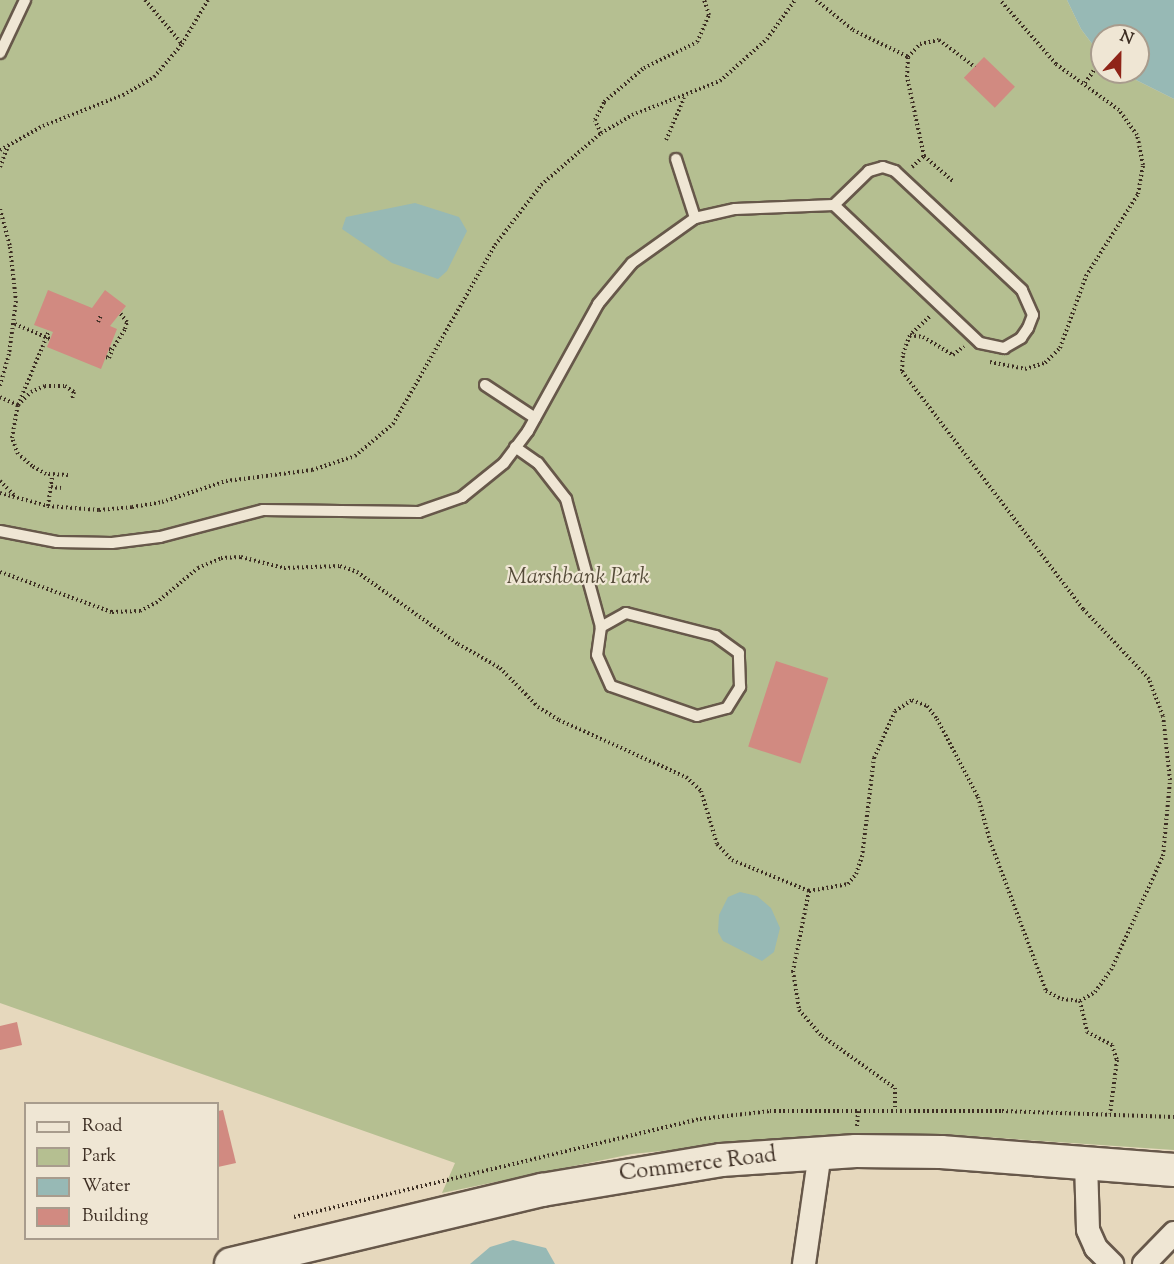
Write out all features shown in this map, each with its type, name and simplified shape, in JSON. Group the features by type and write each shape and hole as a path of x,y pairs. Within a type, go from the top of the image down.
{"main road":[{"name":"Commerce Road","path":"231,1264 591,1180 721,1160 820,1154 941,1152 1174,1170"}],"street":[{"path":"804,1264 820,1154"},
{"path":"1094,1163 1098,1197 1088,1230 1096,1248 1112,1264"},
{"path":"1144,1264 1174,1233"}],"lane":[{"path":"0,53 25,0"},
{"path":"676,159 695,218"},
{"path":"0,531 57,542 112,543 160,537 263,510 419,512 462,497 504,463 535,418 598,304 632,263 695,218 735,208 834,205 869,171 883,167 902,177 1029,300 1033,315 1028,328 1013,344 990,348 971,336 834,205"},
{"path":"485,385 535,418"},
{"path":"515,447 538,463 566,499 600,627 597,655 611,686 697,716 727,708 740,687 739,653 716,636 626,613 600,627"}],"path":[{"path":"145,0 182,44"},
{"path":"0,150 43,126 123,95 154,77 182,44 208,0"},
{"path":"601,133 595,120 604,102 644,68 696,42 709,15 704,0"},
{"path":"0,493 48,506 99,510 132,507 162,502 226,481 312,470 355,456 393,424 515,217 541,185 601,133 632,115 685,97 720,81 744,63 767,39 795,0"},
{"path":"816,0 853,30 908,57"},
{"path":"985,360 1025,369 1045,363 1060,348 1086,276 1138,194 1143,165 1137,135 1119,110 1044,53 1000,0"},
{"path":"953,181 924,156 907,77 908,57 920,44 939,40 975,67"},
{"path":"1085,83 1090,76"},
{"path":"666,140 685,97"},
{"path":"0,167 8,145"},
{"path":"902,177 924,156"},
{"path":"0,210 15,276 15,324 0,386"},
{"path":"106,357 109,358 127,322 120,313"},
{"path":"98,322 101,315"},
{"path":"15,324 48,338"},
{"path":"0,572 112,612 140,611 156,603 198,568 221,558 240,557 284,568 340,566 357,572 458,644 500,668 538,707 559,720 686,777 700,791 717,844 732,860 809,891 848,884 856,874 862,858 874,758 895,711 912,700 927,706 937,718 978,796 990,841 1046,991 1062,999 1080,1001 1095,992 1111,969 1163,856 1170,780 1163,716 1149,679 1083,609 902,371 910,335 922,324"},
{"path":"49,331 18,405 12,438 18,454 52,476 68,475"},
{"path":"910,335 923,337 953,355 964,349 971,336"},
{"path":"957,343 964,349"},
{"path":"18,405 45,386 65,386 74,392 72,399"},
{"path":"0,397 18,405"},
{"path":"48,506 52,476"},
{"path":"0,481 18,498"},
{"path":"51,487 61,488"},
{"path":"809,891 793,971 799,1010 828,1041 895,1088 895,1110"},
{"path":"1080,1001 1087,1032 1112,1045 1117,1060 1112,1114"},
{"path":"294,1217 700,1119 770,1111 895,1110 1174,1117"}],"green space":[{"name":"Marshbank Park","path":"0,0 1067,0 1081,29 1090,41 1090,84 1144,84 1174,99 1174,1150 941,1134 810,1136 632,1154 442,1193 455,1163 0,1003"}],"water":[{"path":"1067,0 1174,0 1174,99 1144,84 1150,84 1150,24 1090,24 1090,41 1081,29"},
{"path":"415,203 459,217 467,231 447,271 438,279 392,263 342,229 346,217"},
{"path":"740,892 757,896 771,908 780,928 774,952 762,961 723,941 718,932 719,915 728,897"},
{"path":"513,1240 546,1248 555,1264 470,1264 490,1247"}],"building":[{"path":"984,57 1015,87 995,108 964,78"},
{"path":"48,290 92,308 105,290 126,306 110,326 117,329 101,369 47,347 53,332 34,325"},
{"path":"776,661 828,678 800,764 748,747"},
{"path":"17,1022 22,1045 0,1050 0,1026"},
{"path":"223,1110 236,1163 219,1167 219,1111"}]}
